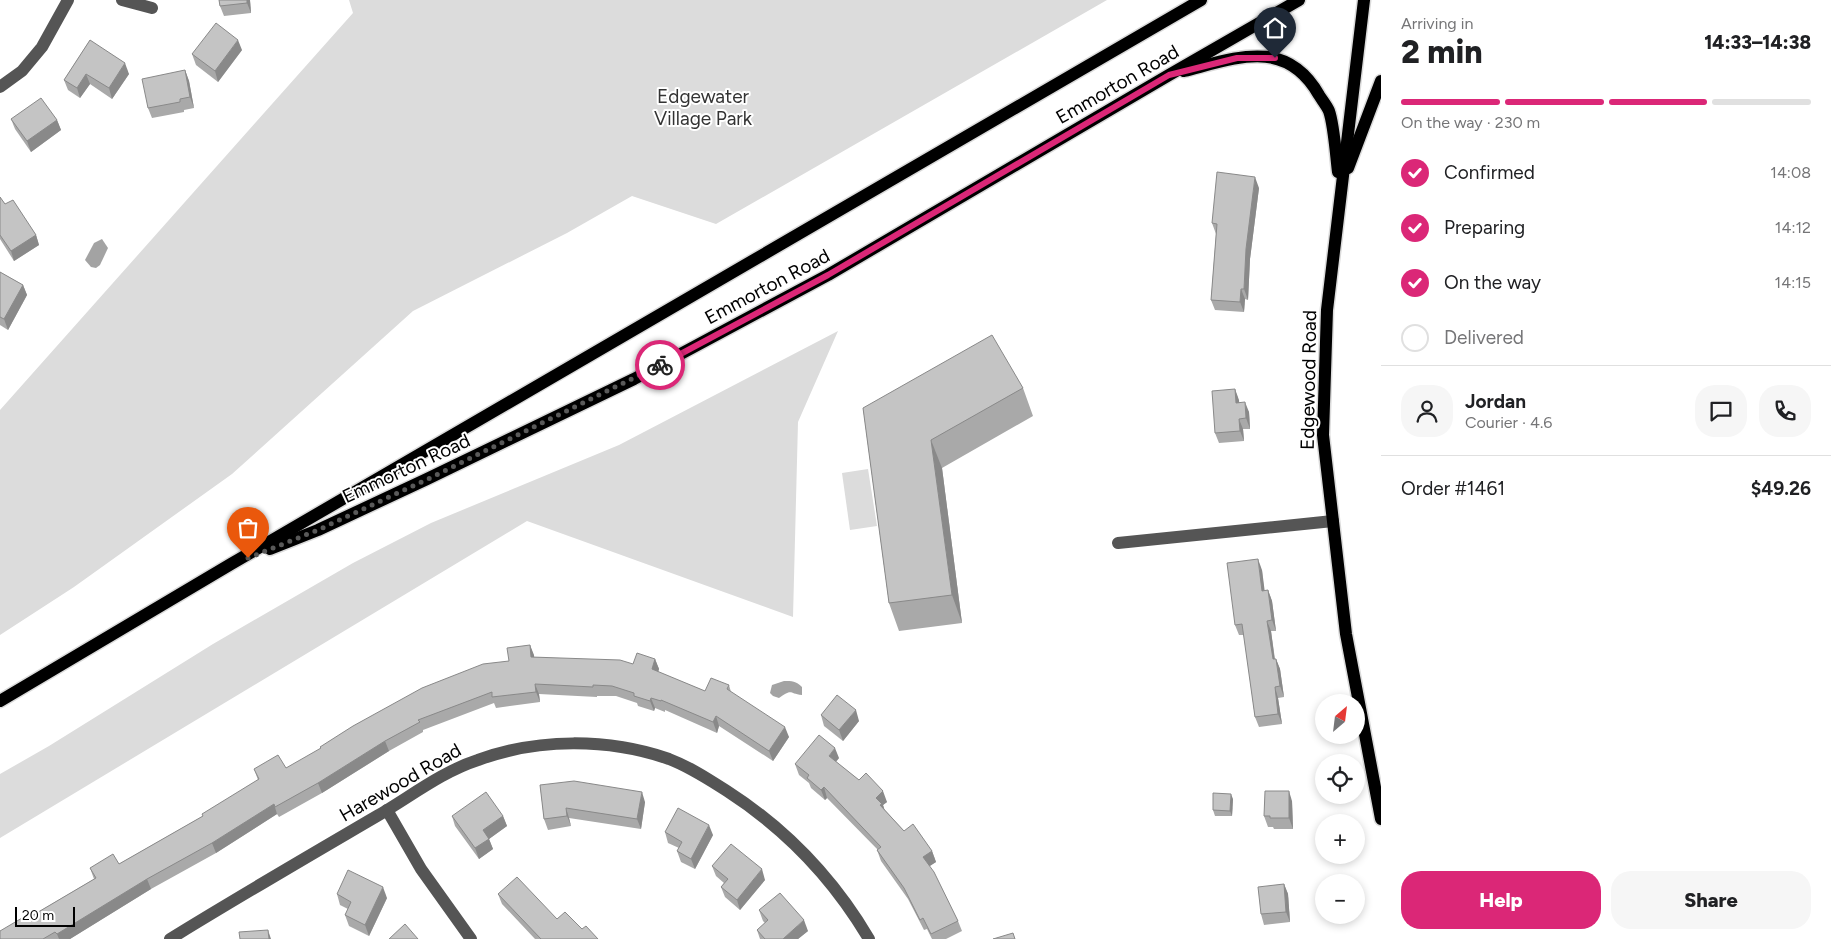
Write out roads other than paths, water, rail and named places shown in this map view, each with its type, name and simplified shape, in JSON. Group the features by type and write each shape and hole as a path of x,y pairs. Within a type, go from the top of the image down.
{"main road":[{"name":"Emmorton Road","path":"0,702 231,564 1201,0"},
{"name":"Emmorton Road","path":"231,564 326,526 428,479 634,379 828,275 1299,0"},
{"name":"Edgewood Road","path":"1364,0 1327,310 1323,435 1346,634 1381,819"},
{"path":"1169,75 1237,58 1275,58 1290,63 1307,76 1329,112 1340,189"},
{"path":"1340,189 1381,81"}],"street":[{"path":"0,87 22,71 42,47 68,0"},
{"path":"122,0 152,8"},
{"path":"1118,542 1333,521"},
{"name":"Harewood Road","path":"170,939 387,810 442,775 477,760 506,751 535,745 573,743 639,750 670,760 702,774 762,815 795,844 826,876 869,939"},
{"path":"387,810 421,869 472,939"}],"park label":[{"name":"Edgewater Village Park","path":"703,107"}]}
